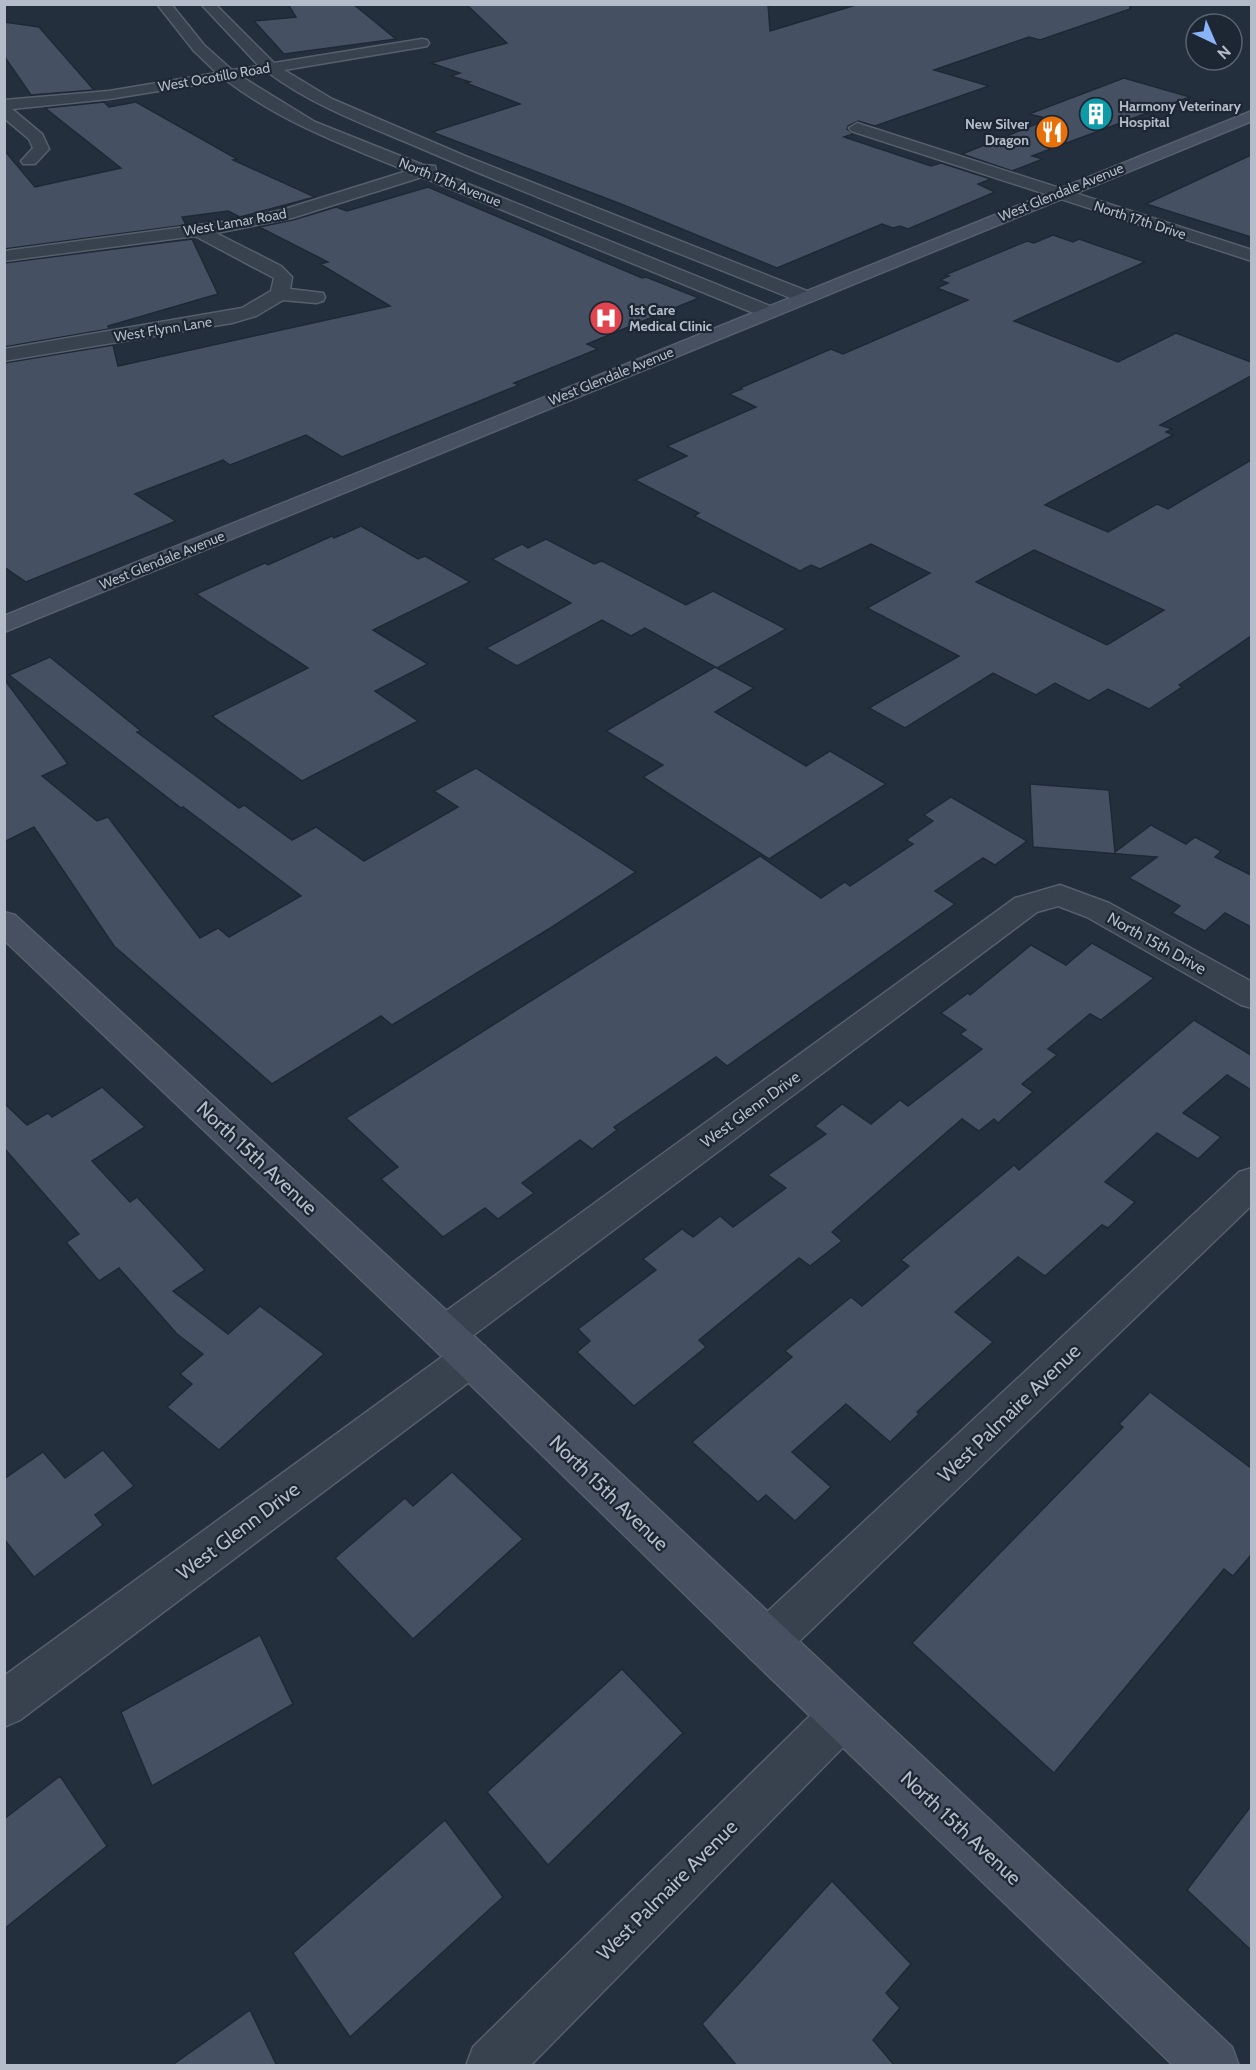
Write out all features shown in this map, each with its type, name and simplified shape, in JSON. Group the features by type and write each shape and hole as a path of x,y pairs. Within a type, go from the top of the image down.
{"main road":[{"name":"West Glendale Avenue","path":"4,625 1251,115"},
{"name":"North 15th Avenue","path":"4,922 458,1346 842,1716 1213,2066"}],"street":[{"name":"North 17th Avenue","path":"163,4 200,49 231,75 269,102 310,125 768,312"},
{"name":"North 17th Avenue","path":"207,4 246,47 270,67 289,81 327,102 459,159 805,297"},
{"name":"West Ocotillo Road","path":"4,105 98,96 422,43"},
{"path":"4,110 36,137 41,149 29,161 13,167"},
{"name":"North 17th Drive","path":"857,128 1251,256"},
{"name":"West Lamar Road","path":"4,256 199,231 286,214 459,159"},
{"path":"29,161 49,164"},
{"path":"199,231 275,270 283,277 280,294 316,297"},
{"name":"West Flynn Lane","path":"4,355 232,318 249,312 280,294"},
{"name":"North 15th Drive","path":"1060,895 1098,910 1251,997"},
{"name":"West Glenn Drive","path":"4,1704 458,1346 1026,905 1060,895"},
{"name":"West Palmaire Avenue","path":"766,1643 1251,1182"},
{"name":"West Palmaire Avenue","path":"492,2066 842,1716"}],"building":[{"path":"288,4 353,4 396,39 284,54 254,21 296,17"},
{"path":"466,4 768,4 770,31 859,4 1130,4 1130,9 1040,40 1029,37 934,70 989,86 875,126 858,121 848,126 847,129 853,134 844,137 931,166 941,163 991,179 978,184 995,192 908,229 900,226 893,228 882,224 777,268 621,204 432,132 520,104 466,83 470,82 451,76 460,73 431,63 507,43"},
{"path":"4,22 39,27 94,90 31,95 4,56"},
{"path":"1124,78 1190,97 1032,156 1043,159 1012,171 962,154 1049,119 1029,114"},
{"path":"104,102 109,107 136,102 237,159 233,160 315,197 240,217 228,211 182,217 186,225 4,249 4,150 35,187 121,168 45,108"},
{"path":"1251,155 1251,237 1146,204 1148,203"},
{"path":"428,187 642,278 646,277 699,298 587,344 598,349 514,383 519,385 342,457 306,435 230,465 223,460 135,494 176,521 26,582 4,567 4,363 113,345 118,366 390,306 320,264 328,262 259,227 336,207 347,211"},
{"path":"1053,235 1073,242 1079,239 1145,262 1014,321 1118,362 1176,333 1251,362 1251,376 1160,425 1172,429 1166,432 1173,435 1045,505 1108,532 1157,504 1168,509 1251,460 1251,636 1179,685 1182,687 1149,709 1108,689 1089,701 1055,683 1036,695 993,673 905,728 869,708 959,656 867,608 930,573 871,544 820,569 811,565 800,571 694,516 699,513 635,480 687,456 667,446 756,407 729,394 831,349 843,354 968,300 937,288 948,283 940,280 949,276 945,275 1027,241 1034,243","holes":["1034,550 1164,610 1107,645 976,582"]},
{"path":"192,239 218,294 108,326 109,329 4,347 4,263"},
{"path":"361,526 418,559 425,556 470,582 373,630 428,664 375,691 418,721 302,781 212,716 308,668 196,594 265,563 268,565 332,536 334,538"},
{"path":"546,539 594,564 602,561 686,605 713,591 786,629 717,668 645,628 631,636 602,620 517,666 486,648 571,603 492,559 522,544 528,548"},
{"path":"50,657 141,731 137,732 239,808 244,805 292,840 316,827 364,861 458,807 434,791 476,768 636,872 552,927 392,1025 381,1016 272,1084 114,946 34,827 4,842 4,679 68,764 42,776 97,821 108,817 200,938 218,928 229,937 301,896 183,807 181,808 9,675"},
{"path":"715,667 754,688 715,712 806,766 830,751 886,784 769,859 643,777 663,765 606,731"},
{"path":"1030,784 1109,790 1115,852 1151,825 1186,844 1195,837 1221,851 1215,857 1251,875 1251,927 1225,913 1205,931 1172,913 1180,906 1129,878 1157,857 1033,847"},
{"path":"951,797 1027,841 995,865 983,858 935,891 955,904 727,1066 716,1057 614,1127 617,1130 592,1149 580,1140 522,1183 534,1193 498,1219 485,1208 443,1237 381,1179 398,1167 346,1118 760,856 821,898 845,882 850,886 913,844 906,840 933,821 924,815"},
{"path":"1092,943 1154,978 1101,1020 1090,1014 1048,1049 1057,1055 1022,1084 1033,1092 998,1123 994,1119 979,1131 962,1119 832,1232 842,1241 810,1266 799,1258 699,1340 706,1347 634,1406 577,1352 590,1341 578,1329 656,1270 643,1259 682,1229 693,1237 720,1216 733,1227 786,1188 768,1175 826,1134 815,1126 842,1104 871,1124 900,1100 908,1106 982,1049 960,1034 966,1030 941,1013 968,993 970,995 1031,945 1066,965"},
{"path":"1194,1020 1251,1055 1251,1090 1227,1075 1183,1113 1221,1137 1198,1159 1157,1133 1105,1182 1135,1202 1108,1228 1102,1225 1045,1276 1018,1257 955,1312 993,1342 917,1412 919,1414 890,1442 846,1404 792,1452 831,1487 795,1521 766,1495 758,1502 692,1442 792,1357 785,1351 851,1297 862,1306 909,1266 901,1260 1014,1165 1019,1170"},
{"path":"102,1087 145,1127 92,1161 130,1202 137,1197 205,1270 173,1291 228,1334 260,1306 324,1354 219,1450 167,1407 192,1384 180,1374 203,1354 177,1334 119,1268 99,1281 66,1242 79,1234 4,1148 4,1103 27,1125 48,1113 52,1117"},
{"path":"1150,1392 1251,1468 1251,1555 1233,1576 1224,1569 1054,1773 912,1643 1123,1427 1119,1424"},
{"path":"103,1450 134,1486 95,1515 103,1525 34,1577 4,1539 4,1479 43,1452 65,1478"},
{"path":"452,1472 523,1539 413,1639 335,1558 405,1498 413,1506"},
{"path":"260,1635 293,1704 152,1786 121,1712"},
{"path":"622,1669 683,1733 548,1865 487,1792"},
{"path":"60,1776 107,1846 4,1929 4,1819"},
{"path":"1251,1806 1251,1950 1187,1890"},
{"path":"445,1820 503,1897 350,2037 293,1953"},
{"path":"832,1881 911,1964 886,1993 900,2008 873,2040 895,2066 737,2066 702,2024"},
{"path":"250,2010 277,2066 171,2066"}],"place":[{"name":"Harmony Veterinary Hospital","path":"1096,114"},
{"name":"New Silver Dragon","path":"1052,132"},
{"name":"1st Care Medical Clinic","path":"606,318"}]}
